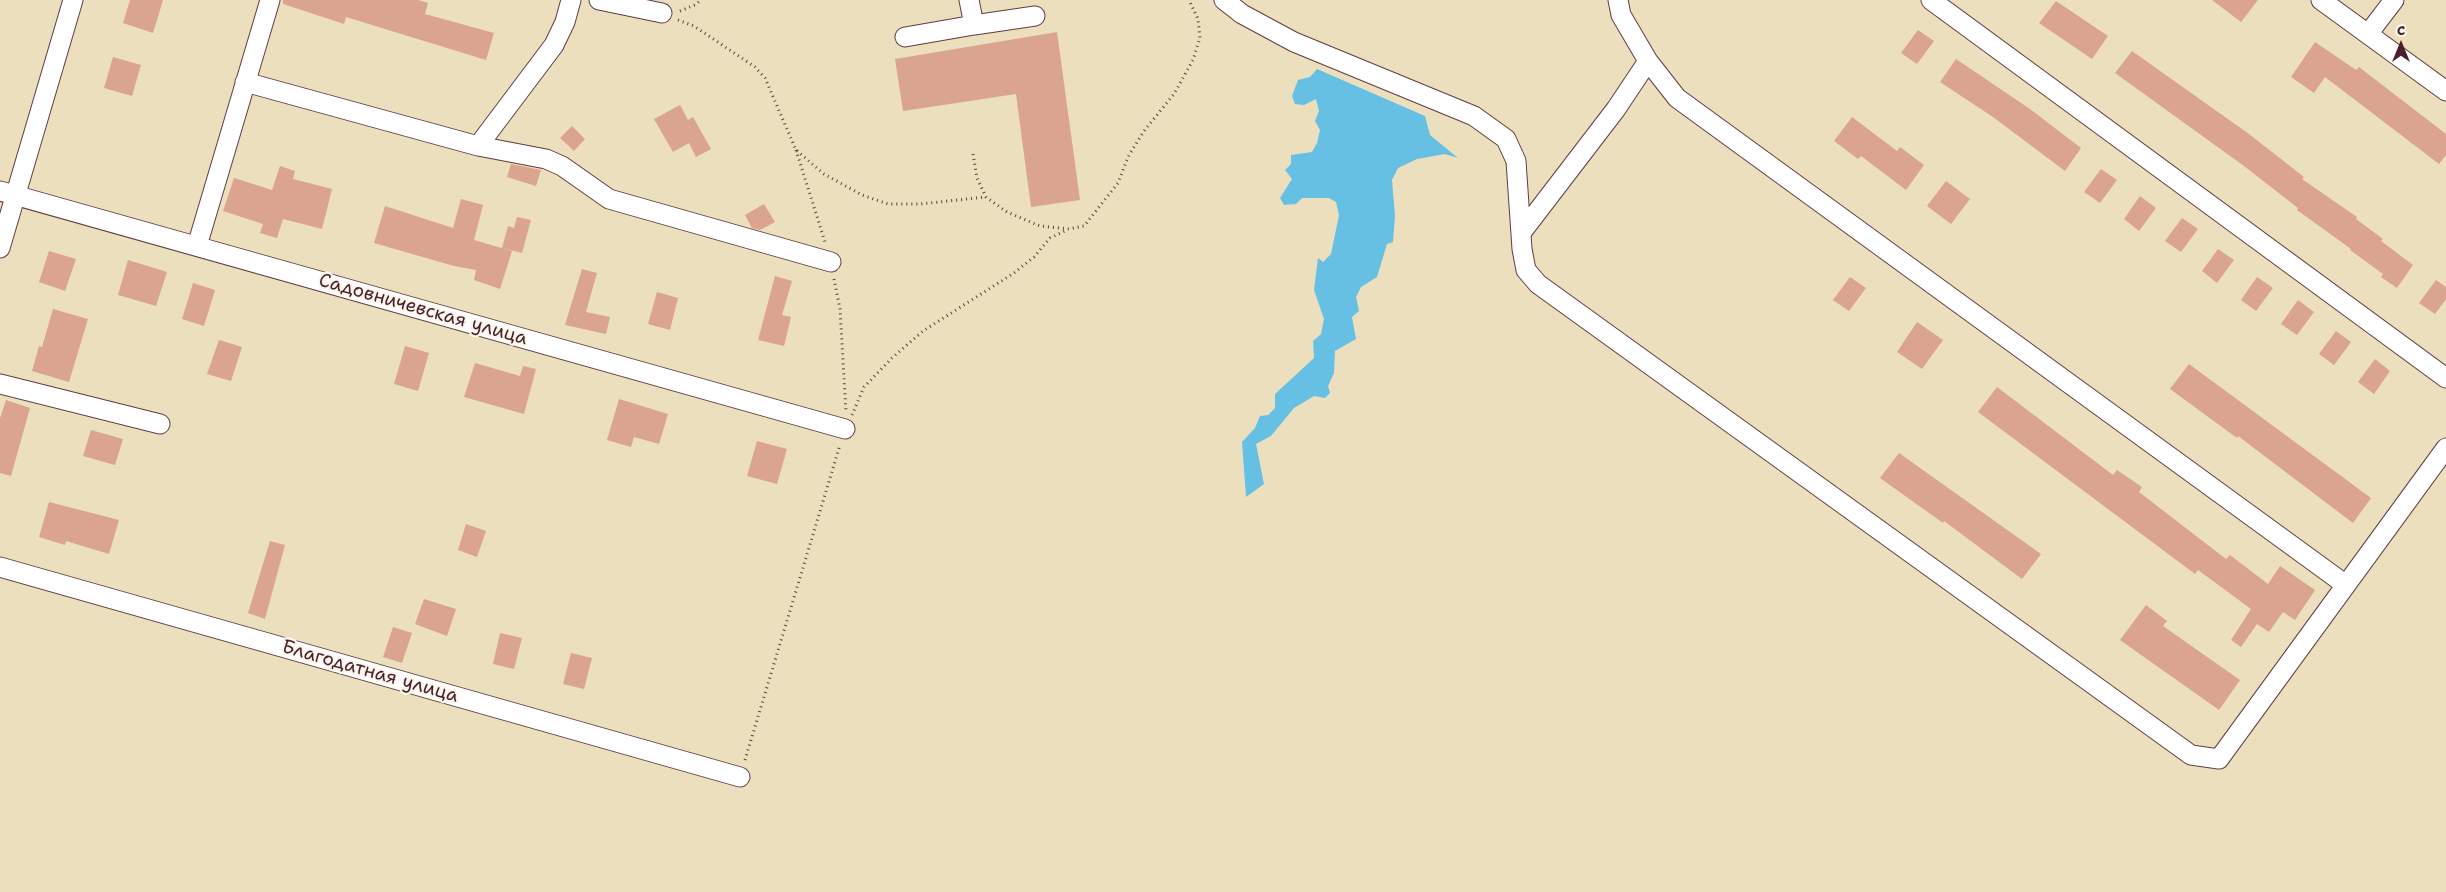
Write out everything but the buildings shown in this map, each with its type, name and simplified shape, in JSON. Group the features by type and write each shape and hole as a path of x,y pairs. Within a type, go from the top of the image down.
{"street":[{"path":"0,248 8,193 72,0"},
{"path":"197,246 270,0"},
{"path":"478,146 554,45 565,22 571,0"},
{"path":"599,0 662,13"},
{"path":"970,0 974,25"},
{"path":"1224,0 1242,14 1294,42 1474,116 1506,139 1516,161 1521,233 1526,270 1538,284 2191,755 2219,759 2446,448"},
{"path":"1618,0 1621,15 1648,61 1677,98 2346,585"},
{"path":"1931,0 2446,378"},
{"path":"2321,0 2446,91"},
{"path":"2368,34 2394,0"},
{"path":"904,37 1035,16"},
{"path":"1521,233 1616,108 1648,61"},
{"path":"245,82 478,146 546,159 562,166 609,199 831,262"},
{"name":"Садовничевская улица","path":"8,193 846,429"},
{"path":"0,384 160,424"},
{"name":"Благодатная улица","path":"0,567 740,778"}],"path":[{"path":"662,13 685,11 700,0"},
{"path":"740,778 846,429 864,387 892,358 923,331 1014,273 1034,257 1050,238 1084,226 1099,210 1118,183 1128,157 1144,131 1174,94 1193,60 1200,38 1198,19 1189,0"},
{"path":"662,13 694,26 755,67 765,78 796,150 831,262 840,309 846,429"},
{"path":"796,150 824,174 862,195 888,204 920,204 986,197"},
{"path":"973,154 977,178 986,197 1007,212 1040,226 1069,230"}],"water":[{"path":"1317,69 1425,116 1430,135 1458,158 1445,154 1417,159 1398,168 1392,180 1395,216 1393,242 1387,244 1377,277 1361,287 1356,297 1359,311 1352,317 1356,339 1335,351 1334,373 1328,386 1330,393 1325,398 1314,396 1294,408 1271,436 1256,444 1264,484 1246,497 1242,442 1255,428 1260,416 1268,415 1275,408 1275,394 1314,358 1313,341 1321,334 1324,319 1314,290 1318,258 1323,262 1331,254 1339,215 1336,202 1329,198 1302,198 1296,204 1284,205 1280,198 1292,179 1285,170 1291,164 1291,155 1312,152 1317,143 1320,130 1315,121 1319,111 1316,99 1304,105 1295,104 1292,96 1298,80 1310,77"}]}
